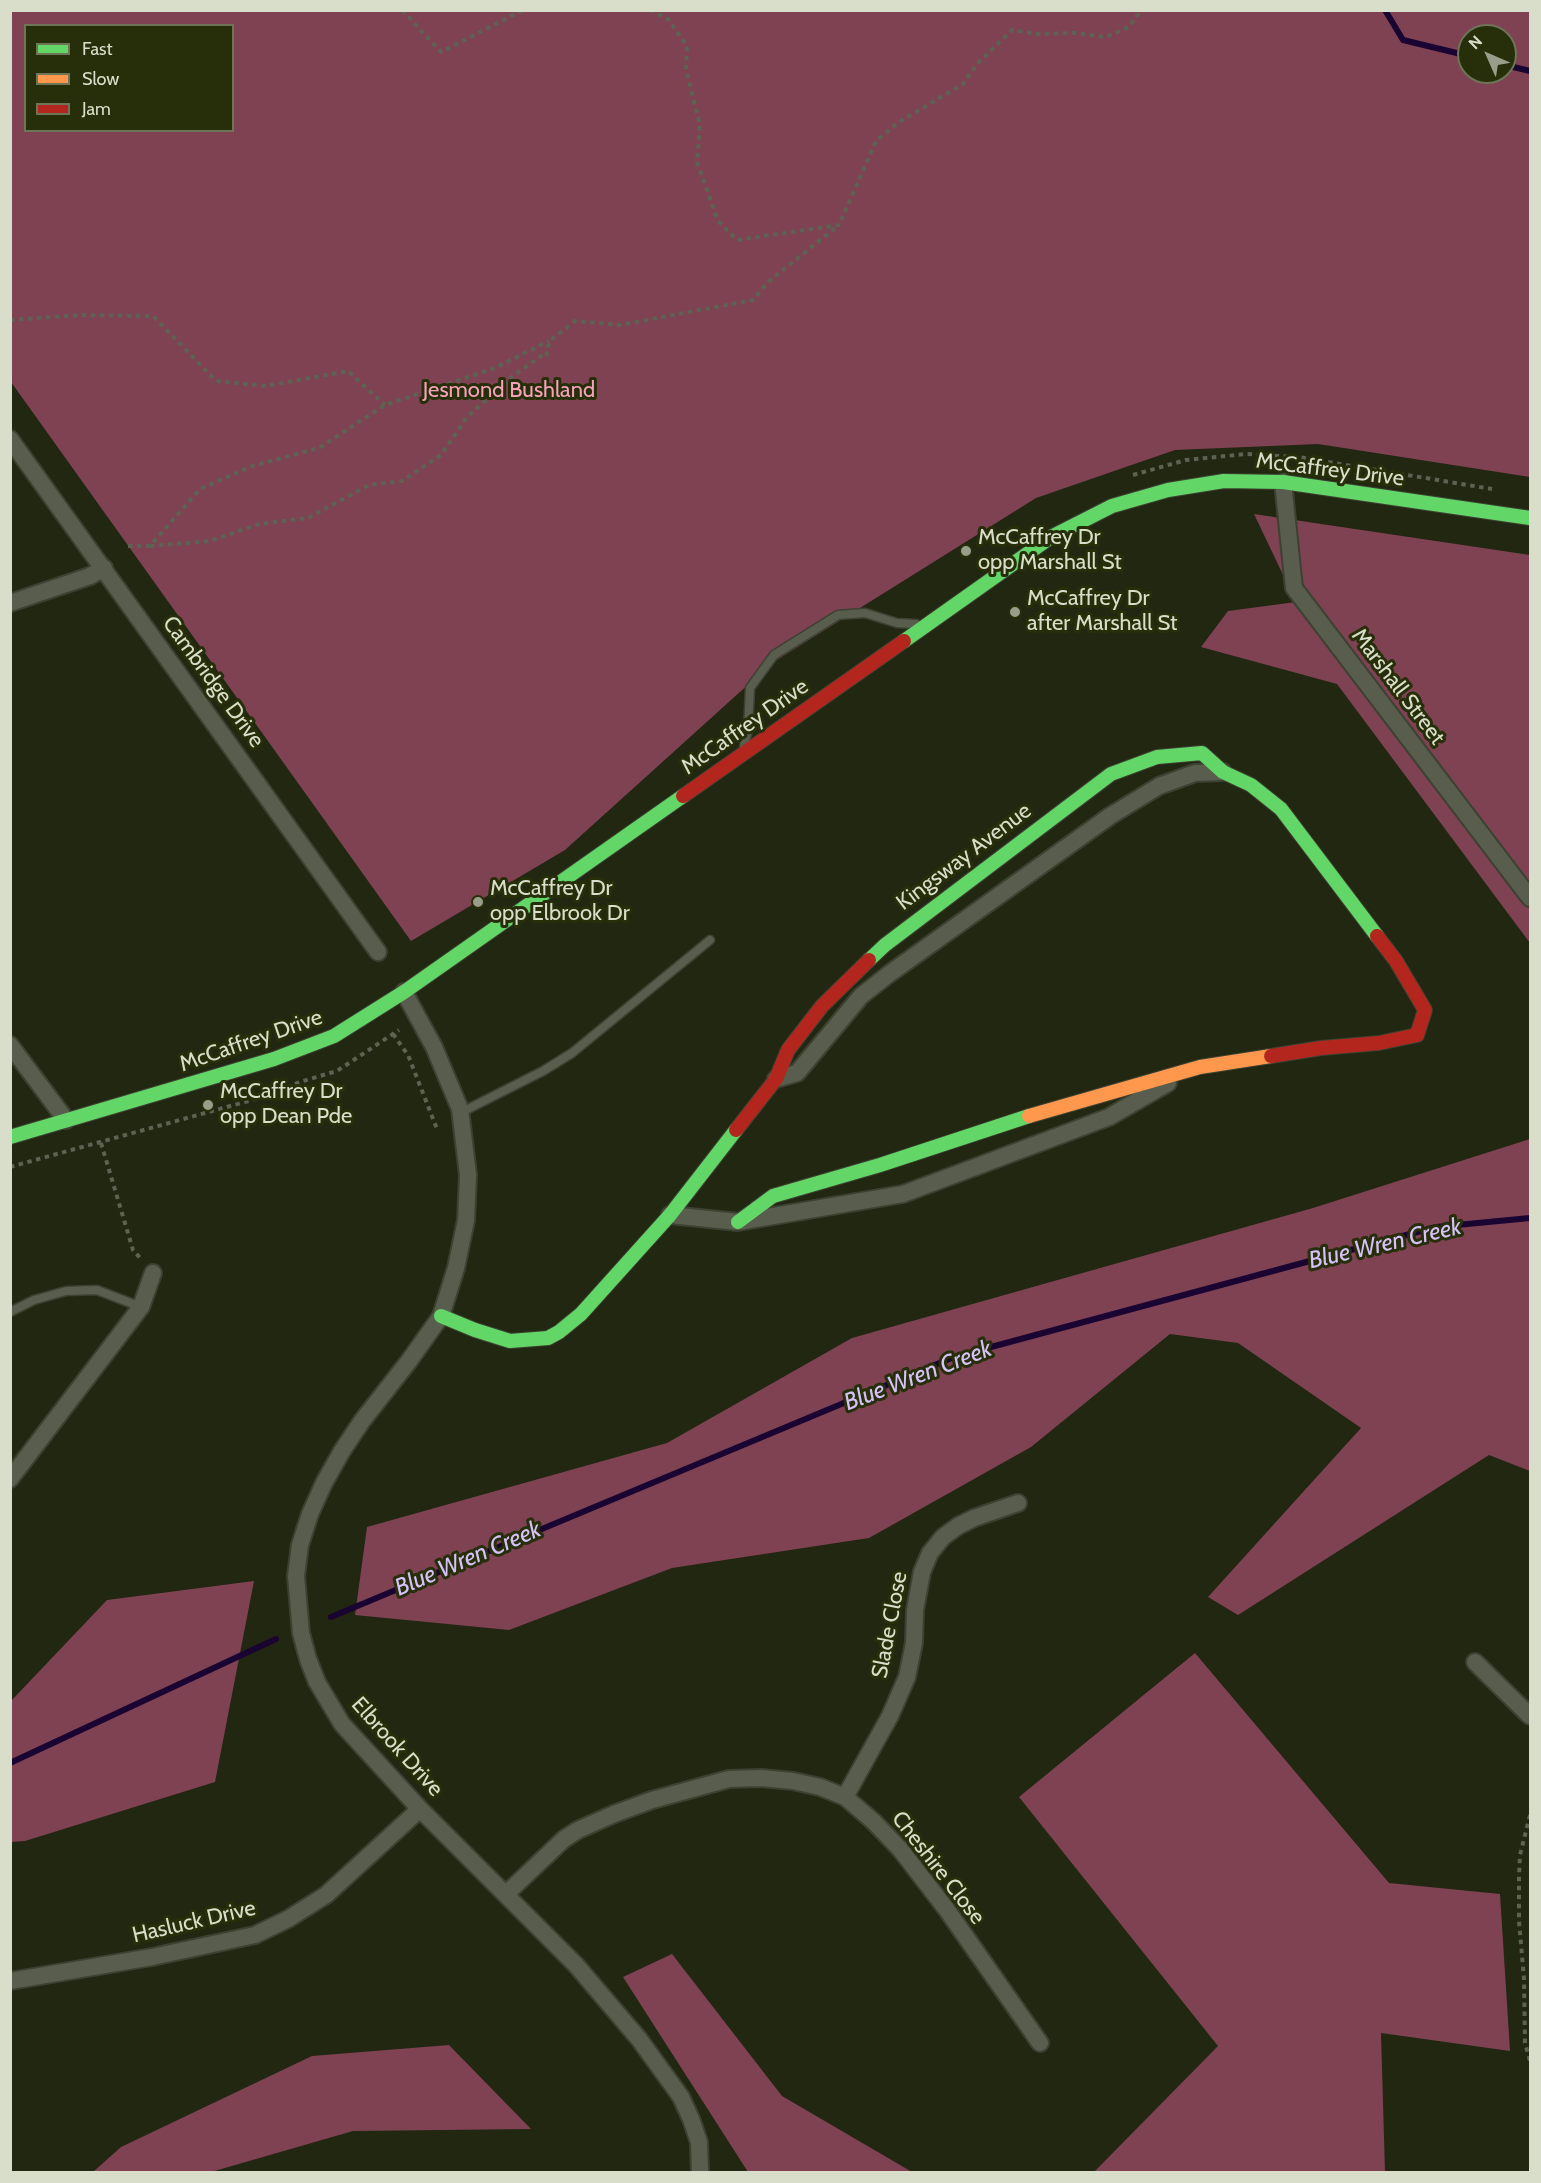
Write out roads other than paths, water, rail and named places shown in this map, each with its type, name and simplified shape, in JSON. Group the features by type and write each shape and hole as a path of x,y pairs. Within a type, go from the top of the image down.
{"street":[{"name":"Cambridge Drive","path":"10,439 378,952"},
{"name":"McCaffrey Drive","path":"10,1137 274,1059 334,1036 404,992 1052,537 1112,506 1168,490 1224,481 1283,482 1530,518"},
{"name":"Marshall Street","path":"1283,482 1294,588 1530,898"},
{"path":"10,603 90,576 104,568"},
{"name":"Kingsway Avenue","path":"441,1316 510,1341 548,1338 559,1332 581,1314 670,1215 776,1079 788,1050 822,1006 885,945 1111,774 1156,757 1202,753 1223,772 1251,785 1281,810 1396,961 1425,1010 1417,1035 1379,1043 1321,1048 1200,1067 1065,1104 880,1165 773,1196 738,1222"},
{"name":"Kingsway Avenue","path":"776,1079 797,1073 861,996 1110,816 1159,786 1195,773 1223,772"},
{"name":"Elbrook Drive","path":"404,992 434,1047 460,1113 468,1175 466,1220 456,1268 441,1316 362,1421 328,1475 310,1514 296,1576 301,1633 317,1682 342,1724 420,1809 606,1998 660,2067 681,2097 691,2119 699,2142 700,2172"},
{"path":"10,1045 66,1120"},
{"name":"Kingsway Avenue","path":"670,1215 738,1222 903,1194 1109,1118 1152,1091 1200,1067"},
{"path":"10,1479 141,1307 153,1273"},
{"name":"Slade Close","path":"845,1797 890,1716 907,1677 914,1643 915,1610 922,1572 930,1553 943,1537 958,1526 1018,1503"},
{"path":"1475,1662 1530,1716"},
{"name":"Cheshire Close","path":"506,1894 564,1839 614,1814 652,1800 729,1779 761,1778 793,1781 820,1787 845,1797 873,1821 900,1850 947,1910 1040,2043"},
{"name":"Hasluck Drive","path":"10,1981 152,1957 255,1935 288,1919 326,1895 420,1809"}],"lane":[{"path":"742,755 748,730 750,688 774,655 838,615 865,614 897,623 927,624"},
{"path":"460,1113 543,1071 572,1053 710,940"},
{"path":"10,1312 34,1300 66,1291 97,1290 141,1307"}],"waterway":[{"path":"1385,10 1403,40 1457,53"},
{"path":"1517,68 1530,71"},
{"name":"Blue Wren Creek","path":"331,1617 954,1357 1436,1227 1530,1218"},
{"name":"Blue Wren Creek","path":"10,1763 276,1639"}],"place":[{"name":"McCaffrey Dr opp Marshall St","path":"966,551"},
{"name":"McCaffrey Dr after Marshall St","path":"1015,612"},
{"name":"McCaffrey Dr opp Elbrook Dr","path":"478,902"},
{"name":"McCaffrey Dr opp Dean Pde","path":"208,1105"}],"park label":[{"name":"Jesmond Bushland","path":"509,391"}]}
